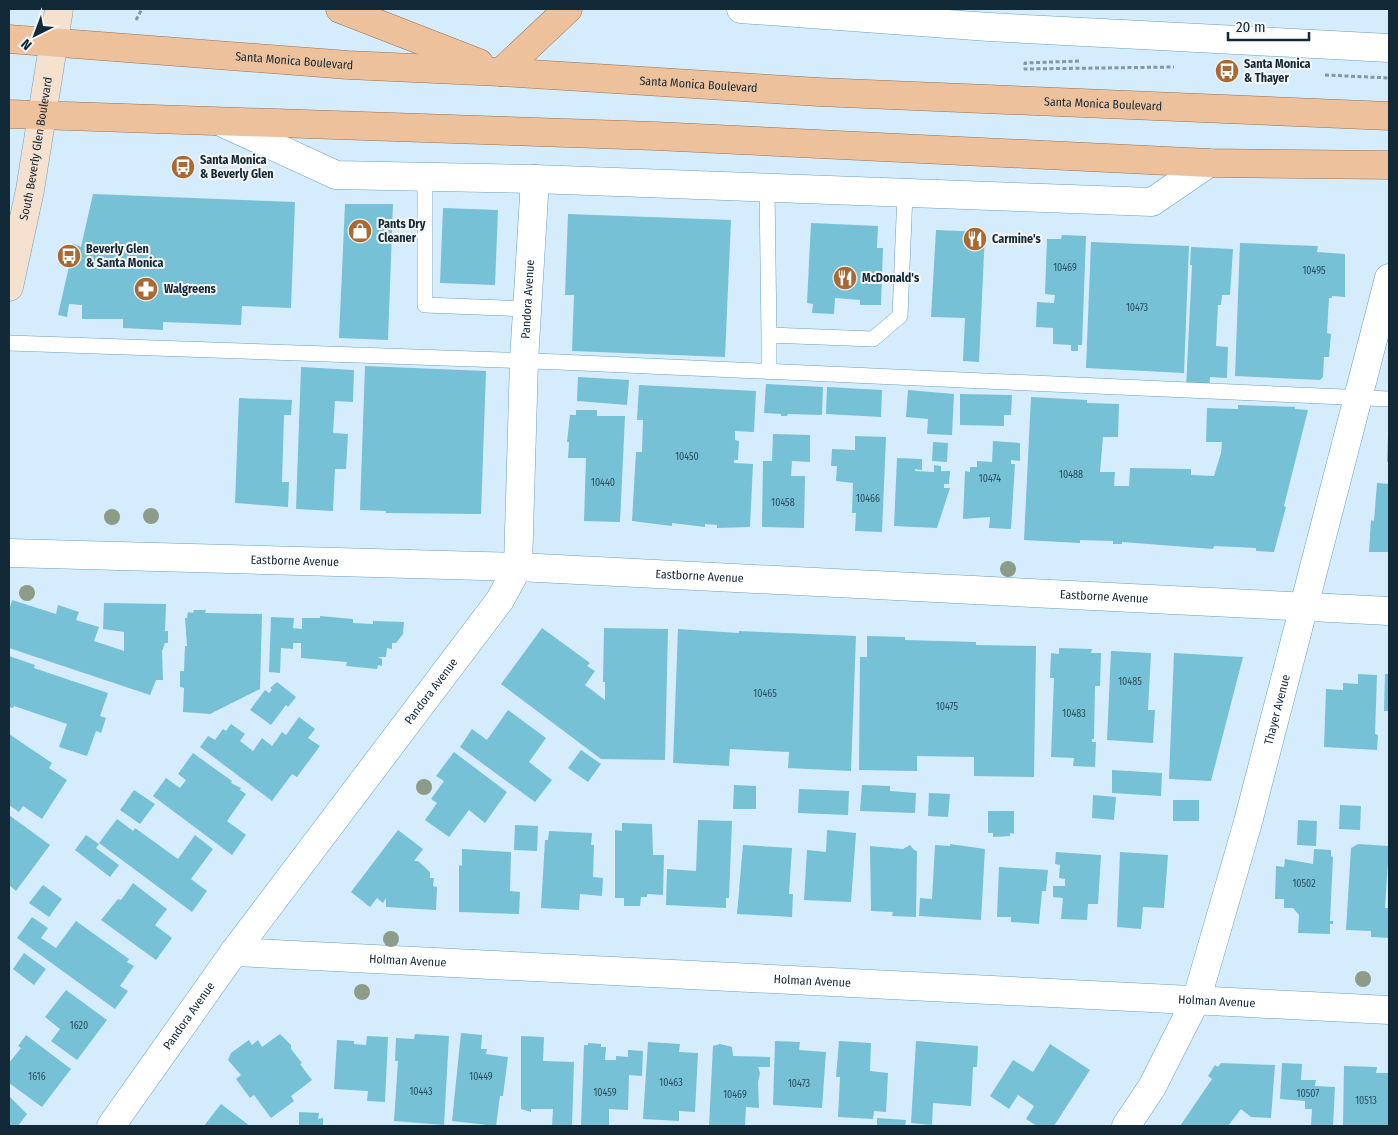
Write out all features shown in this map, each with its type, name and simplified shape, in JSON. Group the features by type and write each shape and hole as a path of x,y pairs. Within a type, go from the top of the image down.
{"main road":[{"name":"South Beverly Glen Boulevard","path":"9,287 12,253 30,190 59,9"},
{"path":"340,9 501,72 568,9"},
{"name":"Santa Monica Boulevard","path":"9,39 348,65 501,72 819,92 1389,116"},
{"path":"9,114 42,117 655,136 1209,163 1389,165"}],"street":[{"path":"742,9 990,18 1389,48"},
{"path":"223,123 336,174 534,179 1152,202 1209,163"},
{"name":"Pandora Avenue","path":"111,1126 234,952 500,600 518,567 524,361 534,179"},
{"name":"Thayer Avenue","path":"1126,1126 1152,1087 1197,998 1248,822 1389,278"},
{"name":"Eastborne Avenue","path":"9,553 518,567 1389,611"},
{"name":"Holman Avenue","path":"234,952 1197,998 1389,1010"}],"lane":[{"path":"425,176 425,305 527,309"},
{"path":"767,188 769,372"},
{"path":"769,335 873,339 900,316 905,193"},
{"path":"9,343 524,361 1389,399"}],"path":[{"path":"136,20 142,9"},
{"path":"1082,61 1025,63 1025,69 1177,66"},
{"path":"1319,74 1389,78"}],"building":[{"path":"93,194 295,202 291,308 242,306 241,325 163,322 163,330 123,328 123,319 82,319 82,305 69,304 67,317 58,315 74,244 81,247"},
{"path":"345,204 393,204 388,340 339,338"},
{"path":"443,208 498,210 495,285 440,283"},
{"path":"568,214 731,220 725,357 572,351 574,295 565,295"},
{"path":"811,223 878,226 877,248 883,248 881,305 860,305 860,300 835,298 834,314 812,313 813,304 807,303"},
{"path":"936,230 985,232 979,362 963,361 965,318 931,317"},
{"path":"1062,235 1086,236 1082,345 1078,345 1078,351 1071,351 1071,345 1053,344 1053,328 1036,327 1037,302 1054,303 1055,295 1045,294 1047,239 1061,239"},
{"path":"1091,242 1189,246 1184,373 1086,368"},
{"path":"1240,243 1318,246 1317,252 1345,254 1345,297 1332,296 1332,298 1329,298 1327,333 1331,334 1329,357 1324,357 1323,377 1320,380 1235,376"},
{"path":"1191,247 1233,249 1230,295 1222,295 1221,305 1218,305 1216,346 1228,347 1227,378 1210,377 1209,391 1186,389 1192,265 1190,265"},
{"path":"365,366 486,371 481,514 386,513 386,511 360,510"},
{"path":"301,367 354,370 353,402 335,401 333,433 348,434 346,469 335,469 333,511 296,509"},
{"path":"578,377 629,380 627,405 577,401"},
{"path":"766,384 823,387 822,415 788,414 787,416 781,416 781,414 764,413"},
{"path":"639,385 756,391 754,432 735,431 735,440 739,441 738,460 734,460 734,463 753,464 750,527 717,528 717,525 705,524 705,527 672,523 672,526 632,521 636,452 642,452 643,420 637,420"},
{"path":"827,387 882,390 881,417 826,414"},
{"path":"908,390 954,394 952,435 927,434 928,419 906,417"},
{"path":"960,394 1012,395 1011,415 1004,415 1004,426 960,425"},
{"path":"1031,397 1087,400 1087,403 1119,404 1118,437 1103,437 1100,472 1115,472 1114,486 1129,486 1130,468 1191,469 1191,475 1214,476 1221,453 1222,442 1206,442 1207,408 1238,409 1238,405 1295,407 1295,409 1308,410 1274,552 1256,551 1256,548 1214,546 1213,549 1122,542 1122,544 1113,544 1113,541 1080,540 1080,543 1024,540"},
{"path":"239,398 292,400 291,415 284,415 282,482 289,482 288,507 235,503"},
{"path":"576,410 597,410 597,416 625,416 620,522 584,521 586,458 568,458 569,442 567,442 570,415 576,415"},
{"path":"773,434 810,435 810,462 792,461 791,476 805,476 804,528 762,527 763,461 772,461"},
{"path":"855,436 886,437 882,532 855,531 856,513 852,513 853,483 836,481 837,466 831,466 832,449 855,450"},
{"path":"1388,436 1389,462 1387,462"},
{"path":"993,441 1020,443 1020,461 1011,460 1011,464 1015,464 1011,529 989,528 990,517 963,519 965,471 970,472 970,467 977,467 977,461 992,462"},
{"path":"933,442 948,443 947,462 932,461"},
{"path":"897,458 922,459 922,470 915,469 915,471 934,472 934,465 941,466 941,471 950,471 949,484 944,484 944,488 950,488 937,528 894,526"},
{"path":"1377,483 1389,484 1389,552 1369,552 1371,520 1374,521"},
{"path":"12,600 56,614 58,605 79,612 76,620 99,627 94,641 124,651 124,632 103,629 104,603 166,604 165,631 168,631 168,643 165,643 162,651 163,680 156,680 150,695 9,648 9,611"},
{"path":"194,610 206,610 205,613 262,614 260,689 210,714 183,712 184,688 180,687 180,671 184,671 185,646 187,646 185,618 187,618 188,612 193,613"},
{"path":"320,616 353,619 353,623 373,624 373,621 404,622 403,634 396,643 392,643 392,649 387,648 386,657 378,657 382,659 382,666 378,665 377,669 346,666 347,662 301,658 301,643 293,643 293,649 281,648 280,673 269,672 271,617 294,618 293,628 302,629 302,618 320,618"},
{"path":"542,628 590,663 587,666 595,671 585,685 605,700 605,682 603,682 604,628 668,629 665,760 601,759 501,684"},
{"path":"678,629 739,633 739,631 856,636 851,771 788,768 789,752 730,749 729,766 673,763"},
{"path":"867,636 905,637 905,640 976,642 976,645 1036,646 1034,777 974,776 974,757 917,756 917,771 859,770 860,657 867,657"},
{"path":"1059,648 1092,649 1091,653 1101,653 1100,686 1095,686 1094,739 1092,739 1092,742 1096,742 1095,767 1073,766 1074,758 1051,757 1054,678 1050,678 1051,653 1059,654"},
{"path":"1111,651 1151,653 1148,710 1155,710 1153,743 1107,740"},
{"path":"1174,653 1243,657 1211,781 1169,779"},
{"path":"9,656 35,665 34,668 108,693 100,716 106,718 101,733 96,731 87,756 59,747 67,724 14,706 13,708 9,707"},
{"path":"1358,674 1377,675 1375,734 1378,735 1377,750 1324,747 1326,689 1343,690 1343,683 1358,684"},
{"path":"1385,674 1389,674 1389,711 1384,711"},
{"path":"277,682 296,697 288,707 286,705 271,725 250,710 265,690 269,693 272,690 270,688"},
{"path":"508,710 546,738 529,762 552,780 535,802 460,747 472,729 487,740"},
{"path":"299,717 315,729 308,738 320,746 297,777 292,774 272,801 200,747 208,736 215,740 223,729 226,731 231,724 245,734 240,741 253,751 262,738 272,746 282,732 286,735"},
{"path":"9,734 52,763 49,768 67,780 42,819 23,806 19,812 9,805"},
{"path":"581,750 601,764 588,782 568,768"},
{"path":"454,752 507,792 485,823 469,810 449,837 425,820 437,803 431,799 444,781 436,776"},
{"path":"193,753 232,781 231,783 241,788 240,790 246,794 227,821 246,835 232,855 153,796 166,778 180,788 186,780 178,774"},
{"path":"1112,770 1162,773 1161,796 1112,793"},
{"path":"734,785 756,786 756,809 733,809"},
{"path":"862,785 890,786 890,791 916,793 915,813 860,811"},
{"path":"799,789 849,791 848,815 798,813"},
{"path":"134,790 155,804 140,824 120,810"},
{"path":"929,793 950,794 948,817 928,816"},
{"path":"1093,795 1116,797 1114,820 1092,818"},
{"path":"1173,800 1199,800 1199,821 1173,821"},
{"path":"1340,805 1361,806 1360,830 1339,829"},
{"path":"988,811 1014,811 1014,834 1010,833 1010,836 993,837 993,833 988,833"},
{"path":"9,815 50,845 16,891 9,885"},
{"path":"117,819 133,831 135,828 178,859 195,835 213,849 191,879 207,891 192,912 99,843"},
{"path":"698,820 732,821 729,898 726,898 726,908 666,905 667,869 696,871"},
{"path":"1298,820 1317,821 1316,846 1297,845"},
{"path":"622,823 652,824 653,855 664,855 663,895 647,894 647,897 641,897 640,906 624,906 624,898 615,898 615,830 622,831"},
{"path":"515,825 538,826 537,851 514,850"},
{"path":"398,830 423,849 414,861 418,861 430,872 430,878 434,878 433,886 437,887 436,910 386,907 386,898 383,903 377,898 370,907 351,892"},
{"path":"827,830 856,833 851,902 804,900 807,850 826,852"},
{"path":"549,831 592,833 591,845 594,845 593,877 603,878 602,896 580,894 579,910 541,908 545,840 548,840"},
{"path":"86,835 99,844 96,848 119,865 110,877 75,850"},
{"path":"950,844 985,849 981,920 919,916 920,898 932,899 935,845 950,846"},
{"path":"1358,844 1389,846 1385,908 1389,908 1389,938 1371,937 1371,931 1346,930 1351,848"},
{"path":"743,845 792,848 789,894 793,894 792,917 737,914"},
{"path":"910,845 917,851 916,917 892,916 893,912 871,911 870,846 903,849"},
{"path":"462,849 511,852 510,891 520,892 519,914 459,912 459,865 462,866"},
{"path":"1314,849 1331,850 1331,856 1333,857 1330,921 1333,921 1333,924 1330,924 1330,934 1298,933 1299,915 1293,908 1284,908 1284,899 1275,899 1276,866 1284,867 1285,859 1313,864"},
{"path":"1056,852 1101,855 1098,904 1088,904 1087,920 1061,919 1063,898 1053,897 1053,886 1065,886 1065,879 1059,878 1060,865 1055,864"},
{"path":"1120,852 1168,855 1164,908 1143,907 1141,929 1117,927"},
{"path":"999,867 1048,870 1046,891 1042,891 1039,924 1011,922 1011,917 997,917"},
{"path":"133,883 167,909 155,925 172,938 156,960 101,920 118,899 121,900"},
{"path":"43,885 62,899 49,917 29,903"},
{"path":"32,917 48,928 41,938 56,948 76,921 129,959 127,962 134,966 120,986 128,991 115,1009 17,938"},
{"path":"24,953 46,969 34,985 13,969"},
{"path":"66,990 107,1020 77,1060 51,1041 60,1029 45,1017"},
{"path":"461,1033 482,1035 481,1049 487,1049 486,1054 508,1057 503,1096 500,1096 496,1126 452,1121"},
{"path":"280,1034 291,1045 291,1049 302,1063 300,1064 312,1080 291,1096 294,1101 271,1118 254,1095 250,1098 236,1079 241,1075 228,1060 231,1053 249,1040 252,1045 258,1040 262,1047"},
{"path":"415,1034 449,1036 444,1125 394,1121 398,1061 395,1061 396,1038 414,1039"},
{"path":"26,1035 71,1069 42,1107 9,1083 9,1063 21,1048 18,1046"},
{"path":"367,1036 388,1037 385,1102 367,1101 368,1091 334,1089 337,1040 354,1041 354,1044 366,1045"},
{"path":"521,1036 544,1037 543,1061 574,1062 572,1126 552,1126 553,1109 531,1109 531,1112 521,1109"},
{"path":"775,1041 800,1042 799,1050 826,1052 822,1108 773,1105"},
{"path":"839,1041 871,1043 870,1071 888,1073 886,1112 874,1111 873,1119 838,1117 840,1077 836,1077"},
{"path":"916,1041 978,1046 977,1067 973,1067 971,1106 933,1103 932,1125 911,1123"},
{"path":"648,1042 680,1044 679,1052 698,1053 695,1112 679,1111 679,1121 643,1119"},
{"path":"588,1043 601,1044 601,1047 606,1047 605,1060 616,1060 616,1056 628,1057 628,1050 643,1051 642,1076 629,1075 628,1110 609,1109 609,1126 581,1126 584,1045 588,1045"},
{"path":"720,1044 732,1047 733,1056 770,1057 770,1067 758,1067 760,1073 758,1082 759,1108 746,1107 745,1126 709,1126 713,1046"},
{"path":"1050,1044 1090,1070 1054,1126 1037,1126 1026,1119 1034,1106 1018,1095 1009,1109 990,1096 1013,1060 1033,1072"},
{"path":"1221,1063 1275,1065 1271,1118 1251,1117 1241,1109 1228,1126 1180,1126 1212,1079 1208,1076 1215,1065 1218,1067"},
{"path":"1282,1063 1302,1064 1301,1080 1316,1080 1315,1086 1335,1087 1333,1126 1311,1126 1312,1109 1305,1109 1305,1101 1280,1099"},
{"path":"1344,1066 1377,1067 1376,1073 1389,1073 1389,1126 1343,1126"},
{"path":"9,1096 27,1114 18,1126 9,1126"},
{"path":"221,1104 250,1126 204,1126"},
{"path":"299,1112 319,1113 318,1119 323,1118 323,1126 299,1126"},
{"path":"877,1118 906,1120 905,1126 877,1126"}],"place":[{"name":"Santa Monica & Thayer","path":"1227,71"},
{"name":"Santa Monica & Beverly Glen","path":"183,167"},
{"name":"Pants Dry Cleaner","path":"360,231"},
{"name":"Carmine's","path":"975,239"},
{"name":"Beverly Glen & Santa Monica","path":"69,256"},
{"name":"McDonald's","path":"845,278"},
{"name":"Walgreens","path":"146,289"}]}
